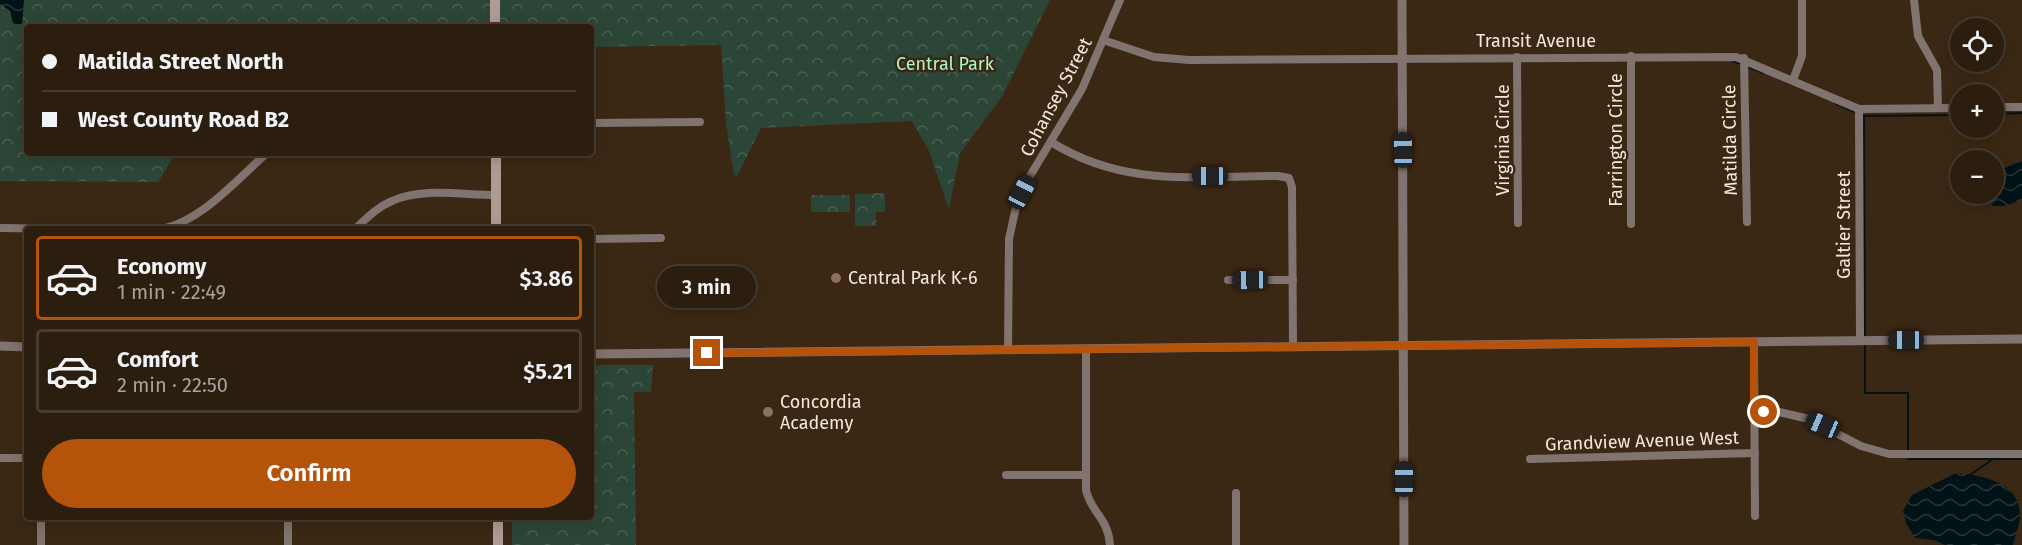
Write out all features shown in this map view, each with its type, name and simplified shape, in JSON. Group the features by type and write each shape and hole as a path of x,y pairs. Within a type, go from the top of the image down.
{"main road":[{"path":"495,0 495,24"},
{"path":"496,156 496,226"},
{"path":"498,520 498,545"}],"street":[{"name":"Cohansey Street","path":"1008,350 1008,257 1011,223 1022,192 1082,89 1120,0"},
{"path":"1402,0 1404,545"},
{"path":"1793,80 1802,56 1802,0"},
{"path":"1914,0 1918,36 1937,70 1938,108"},
{"name":"Transit Avenue","path":"1104,40 1136,53 1173,59 1631,56 1744,58 1859,109 1950,108"},
{"name":"Farrington Circle","path":"1631,56 1631,224"},
{"name":"Virginia Circle","path":"1517,57 1518,223"},
{"name":"Matilda Circle","path":"1744,58 1747,222"},
{"path":"2004,108 2022,107"},
{"name":"Galtier Street","path":"1859,109 1860,340"},
{"path":"594,123 700,122"},
{"path":"1051,142 1104,168 1144,176 1278,176 1289,178 1292,187 1293,347"},
{"path":"172,226 192,218 264,156"},
{"path":"359,226 382,206 404,196 496,195"},
{"path":"0,228 24,229"},
{"path":"594,238 661,238"},
{"path":"1228,280 1293,280"},
{"path":"594,354 2022,339"},
{"path":"1754,342 1755,516"},
{"path":"0,346 24,347"},
{"path":"1086,349 1088,498 1107,525 1110,545"},
{"name":"Grandview Avenue West","path":"1754,412 1779,412 1809,419 1861,446 1889,454 2022,454"},
{"name":"Grandview Avenue West","path":"1530,459 1755,453"},
{"path":"0,458 24,458"},
{"path":"1006,475 1086,475"},
{"path":"1236,493 1236,545"},
{"path":"41,520 41,545"},
{"path":"288,520 288,545"}],"green space":[{"name":"Central Park","path":"0,0 1050,0 1003,95 960,153 949,209 929,151 912,121 761,128 737,176 734,175 726,123 721,45 594,47 594,24 24,24 24,156 174,156 158,182 0,181"},
{"path":"885,193 885,212 876,212 876,226 855,226 855,194"},
{"path":"811,195 850,195 850,212 811,212"},
{"path":"594,365 653,365 651,392 634,392 636,545 512,545 512,520 594,520"}],"water":[{"path":"0,0 24,0 22,24 13,24 10,11 0,4"},
{"path":"2022,161 2022,200 2005,206 1993,206 1991,204 2004,204 2004,168"},
{"path":"1956,473 1988,478 2007,488 2014,496 2019,506 2020,518 2013,545 1945,545 1934,540 1915,538 1906,523 1903,511 1912,495"}],"waterway":[{"path":"1729,60 1741,64"},
{"path":"1746,66 1763,73"},
{"path":"1835,103 1857,113"},
{"path":"2004,114 2022,113"},
{"path":"1862,116 1950,115"},
{"path":"1864,117 1865,339"},
{"path":"1865,344 1865,393 1908,393 1908,459 2022,459"},
{"path":"1970,475 1993,459"}],"place":[{"name":"Central Park K-6","path":"836,278"},
{"name":"Concordia Academy","path":"768,412"}],"route":[{"path":"707,353 1754,342 1754,412 1764,412"}]}
